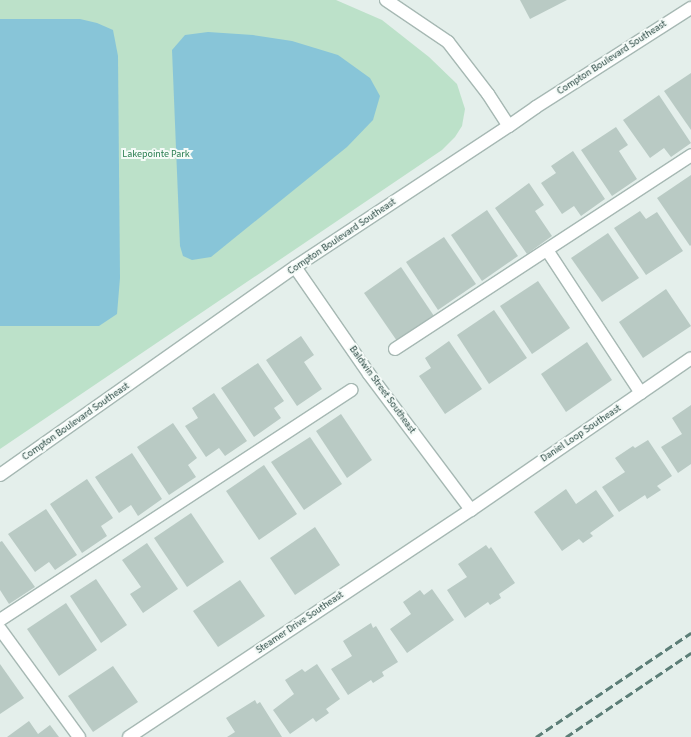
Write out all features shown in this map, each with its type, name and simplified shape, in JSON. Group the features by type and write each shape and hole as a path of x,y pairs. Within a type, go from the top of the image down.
{"street":[{"path":"386,0 448,42 488,94 509,126"},
{"name":"Compton Boulevard Southeast","path":"0,475 295,267 536,107 691,8"},
{"path":"395,349 691,155"},
{"path":"547,250 641,393"},
{"name":"Baldwin Street Southeast","path":"295,267 369,374 471,510"},
{"name":"Daniel Loop Southeast","path":"471,510 691,358"},
{"path":"0,620 351,390"},
{"name":"Steamer Drive Southeast","path":"129,737 471,510"},
{"path":"0,629 79,737"}],"green space":[{"name":"Lakepointe Park","path":"0,0 336,0 382,20 429,57 457,84 465,109 462,126 455,137 442,150 0,449"}],"water":[{"path":"0,19 80,19 97,23 113,30 118,56 120,278 117,314 99,326 0,326"},
{"path":"208,32 253,35 292,41 338,55 370,78 380,96 373,120 347,147 211,257 192,260 183,256 180,246 172,50 185,35"}],"building":[{"path":"520,0 567,0 530,19"},
{"path":"691,73 691,130 664,91"},
{"path":"659,95 691,143 671,157 664,148 650,158 623,120"},
{"path":"616,127 628,145 619,151 637,179 612,196 581,150"},
{"path":"573,151 605,199 581,216 574,206 562,214 541,183 556,173 551,166"},
{"path":"691,175 691,245 690,246 657,198"},
{"path":"529,183 544,205 535,211 552,236 527,254 495,208"},
{"path":"487,210 518,256 482,281 451,235"},
{"path":"640,211 646,219 657,212 683,251 646,275 614,228"},
{"path":"608,233 639,278 602,302 571,258"},
{"path":"444,237 476,284 438,310 406,262"},
{"path":"401,267 434,316 397,341 364,293"},
{"path":"538,281 570,328 532,354 500,306"},
{"path":"666,289 691,326 643,358 619,322"},
{"path":"494,310 527,358 489,384 457,335"},
{"path":"301,336 314,355 304,362 322,389 297,406 266,360"},
{"path":"449,341 482,389 445,414 419,376 431,368 425,358"},
{"path":"587,342 612,380 566,412 541,374"},
{"path":"258,363 284,401 274,408 281,418 254,437 221,388"},
{"path":"214,393 247,441 225,456 219,448 206,457 185,426 198,418 192,408"},
{"path":"691,405 691,464 678,473 661,447 682,434 672,418"},
{"path":"341,414 372,460 347,478 316,431"},
{"path":"173,423 197,458 188,465 196,477 169,495 137,447"},
{"path":"310,437 342,484 304,510 271,462"},
{"path":"648,440 672,476 657,486 661,490 647,499 645,495 619,512 602,487 625,472 615,458 633,446 635,448"},
{"path":"132,453 162,499 138,516 131,505 119,513 95,477"},
{"path":"264,465 297,514 259,540 226,491"},
{"path":"87,479 113,518 101,526 107,536 82,553 50,504"},
{"path":"566,489 576,504 596,490 614,516 590,533 593,536 583,543 579,539 562,551 534,512"},
{"path":"46,509 77,555 55,570 49,562 35,572 8,534"},
{"path":"191,513 224,562 187,587 154,538"},
{"path":"315,527 340,565 295,595 270,558"},
{"path":"2,541 35,587 9,604 0,590 0,542"},
{"path":"147,543 178,589 143,613 130,594 141,587 122,560"},
{"path":"486,545 489,549 491,547 515,583 499,594 501,598 490,605 488,602 465,618 447,590 467,577 458,564"},
{"path":"96,579 127,625 101,643 70,596"},
{"path":"240,580 265,616 218,647 193,611"},
{"path":"432,589 454,620 407,653 390,629 411,614 403,602 420,590 424,595"},
{"path":"66,603 97,650 59,676 27,629"},
{"path":"371,623 373,628 376,626 398,662 382,672 384,676 373,683 371,680 348,695 331,669 352,656 343,641"},
{"path":"0,664 24,698 0,714"},
{"path":"317,664 340,699 326,709 329,713 316,722 313,718 290,734 273,710 294,694 285,680 302,669 305,672"},
{"path":"113,666 138,702 93,732 68,696"},
{"path":"255,700 257,704 260,702 282,737 227,737 235,732 226,718"},
{"path":"29,721 38,734 50,725 59,737 7,737"}],"railway":[{"path":"536,737 691,633"},
{"path":"566,737 691,653"}]}
